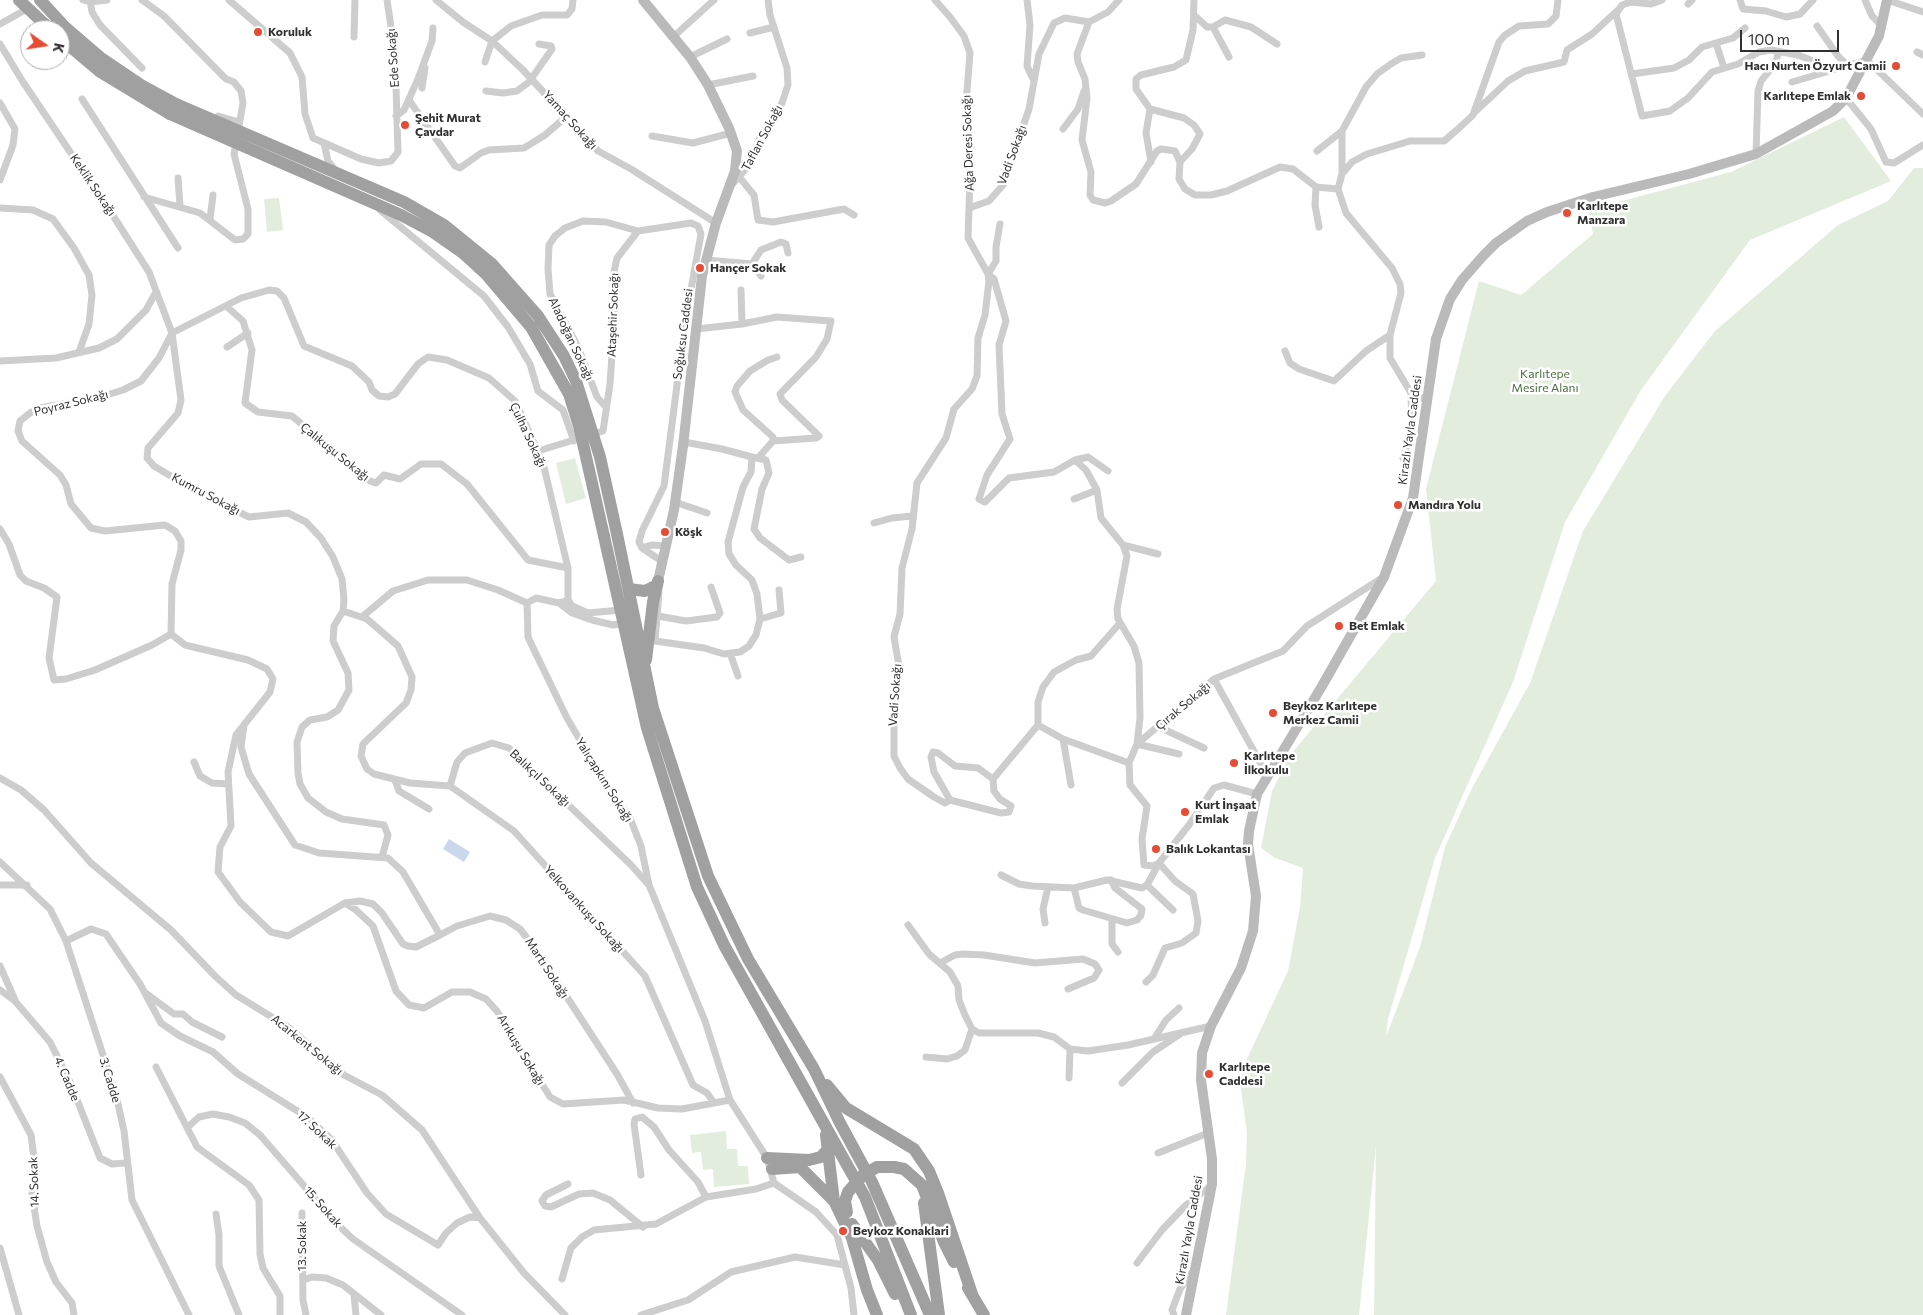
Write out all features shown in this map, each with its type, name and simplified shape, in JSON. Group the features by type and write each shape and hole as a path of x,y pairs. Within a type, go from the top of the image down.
{"highway":[{"path":"40,0 64,27 101,58 173,109"},
{"path":"23,4 40,20"},
{"path":"70,46 99,71 173,109 401,215 433,232 463,253 486,274 531,327 569,394 610,535 628,589 628,646 647,728 697,887 724,945 865,1197 911,1315"},
{"path":"610,535 628,615 659,728 708,876 748,960 814,1069 840,1123 872,1182 930,1315"},
{"path":"628,589 645,591 656,584"},
{"path":"628,615 641,604 656,584"},
{"path":"645,672 656,584"},
{"path":"628,615 646,613 653,602"},
{"path":"648,687 655,641"},
{"path":"814,1069 846,1108 914,1149 929,1171 938,1193 972,1294"},
{"path":"824,1123 829,1148 834,1201"},
{"path":"770,1164 821,1157 829,1148"},
{"path":"770,1164 800,1168 834,1201 852,1238 867,1290 878,1315"},
{"path":"878,1315 845,1201 848,1192 862,1176 877,1167 904,1169 922,1185 944,1242 984,1315"},
{"path":"922,1185 939,1315"},
{"path":"852,1224 878,1260 906,1315"}],"main road":[{"name":"Soğuksu Caddesi","path":"642,0 672,38 690,57 708,85 731,133 737,151 735,171 716,223 702,276 684,442 667,546 656,584"},
{"name":"Kirazlı Yayla Caddesi","path":"1186,1315 1212,1184 1201,1080 1202,1052 1211,1026 1241,968 1253,931 1256,896 1248,838 1257,794 1322,686 1384,577 1413,498 1436,339 1450,299 1462,280 1496,243 1527,221 1547,212 1593,197 1689,174 1756,154 1833,111 1846,98 1866,60 1882,26 1887,0"}],"street":[{"path":"107,0 87,1 100,25 142,68"},
{"path":"142,0 164,16 226,79 238,86 241,91 242,103 234,154 248,209 248,234 242,239 235,240 228,237 210,219 180,206 144,197"},
{"path":"228,0 290,53 302,77 308,130 313,138 324,143 328,161 343,180 484,296 508,327 530,364 538,391 563,410 574,441"},
{"path":"354,38 355,0"},
{"name":"Ede Sokağı","path":"324,143 374,163 391,161 398,152 395,54 388,0"},
{"name":"Yamaç Sokağı","path":"436,0 463,22 492,41 531,78 598,151 631,169 716,223"},
{"path":"485,62 492,41 511,26 542,15 567,15 572,9 573,0"},
{"path":"672,38 714,0"},
{"name":"Taflan Sokağı","path":"730,187 740,178 750,164 760,137 782,103 788,85 787,68 768,0"},
{"name":"Ağa Deresi Sokağı","path":"935,0 950,16 964,36 970,53 966,104 971,145 969,208"},
{"path":"1027,0 1030,25 1027,66 1034,82"},
{"path":"1118,0 1108,12 1089,22 1077,54 1086,86 1082,140 1091,172 1090,198 1099,203 1111,201 1136,184 1157,151 1161,149 1174,151 1180,162 1179,179 1185,189 1194,195 1211,195 1227,191 1280,167 1293,169 1316,187 1338,189"},
{"path":"1180,162 1192,149 1200,134 1194,125 1184,118 1150,109 1136,89 1136,79 1141,75 1174,67 1186,60 1191,44 1194,0"},
{"path":"1473,115 1499,42 1505,34 1519,26 1548,24 1553,21 1558,11 1558,0"},
{"path":"1342,174 1352,162 1367,154 1410,141 1444,141 1473,115 1493,93 1525,71 1564,62 1566,50 1592,34 1622,5 1631,2 1651,4 1662,0"},
{"path":"1740,0 1743,9 1766,11 1786,16 1800,14 1813,0"},
{"path":"1865,0 1872,16 1882,26"},
{"path":"1887,0 1923,12"},
{"path":"0,24 23,4"},
{"path":"1619,9 1616,14 1642,116 1670,111 1688,98 1712,72 1738,64 1759,52 1779,51 1798,55 1832,70"},
{"path":"1194,15 1208,27 1213,27 1220,22 1230,20 1257,30 1277,44"},
{"name":"Vadi Sokağı","path":"969,208 989,201 1003,184 1029,109 1039,54 1054,23 1065,18 1089,22"},
{"path":"1817,26 1838,56 1847,65"},
{"path":"750,33 774,27"},
{"path":"1213,27 1229,57"},
{"path":"422,88 433,28"},
{"path":"1632,74 1674,68 1689,60 1702,47 1733,38 1745,28"},
{"path":"690,57 727,39"},
{"path":"1716,43 1724,68"},
{"name":"Keklik Sokağı","path":"0,44 22,82 149,272 172,333"},
{"path":"486,91 503,93 517,91 531,78 552,49 551,46 540,44"},
{"path":"1756,154 1758,91 1761,81 1775,64 1779,51"},
{"path":"396,116 404,110 427,55"},
{"path":"1403,458 1412,429 1411,392 1390,358 1390,335 1401,293 1400,284 1392,268 1346,213 1338,189 1342,174 1342,131 1352,109 1377,74 1401,58 1422,55"},
{"path":"1792,82 1866,60 1923,114"},
{"path":"708,85 753,76"},
{"path":"1063,129 1078,109 1086,86"},
{"path":"1846,98 1871,129 1886,162 1894,163 1923,145"},
{"path":"82,99 178,248"},
{"path":"409,100 455,166 460,168 481,153 489,150 524,148 545,135 567,116"},
{"path":"0,103 15,129 13,145 0,180"},
{"path":"200,109 239,122"},
{"path":"1150,109 1146,133 1151,162"},
{"path":"1318,151 1342,131"},
{"path":"652,136 693,143 731,133"},
{"path":"178,178 180,206"},
{"path":"740,178 754,195 758,220 773,222 844,209 854,215"},
{"path":"1316,187 1315,205 1319,227"},
{"path":"210,219 213,195"},
{"path":"0,208 33,210 53,219 74,248 89,275 92,295 88,324 79,352"},
{"path":"969,208 968,238 988,274 994,279 1006,321 998,345 1002,414 1010,439 993,464 979,499 985,502 1009,478 1054,472 1075,460 1088,457 1108,471"},
{"name":"Aladoğan Sokağı","path":"606,407 597,397 578,347 550,294 548,269 550,246 555,236 565,228 583,221 606,222 638,231"},
{"path":"638,231 691,223 698,226 701,234 685,323 664,486 642,531 639,542 642,548 663,562"},
{"path":"988,274 996,261 996,247 1000,224"},
{"name":"Ataşehir Sokağı","path":"538,451 603,431 610,384 614,326 614,272 617,258 638,231"},
{"path":"752,264 761,250 781,242 786,244 788,254"},
{"path":"707,260 752,264"},
{"path":"752,264 760,276"},
{"name":"Vadi Sokağı","path":"988,274 988,296 979,334 976,381 954,409 946,438 919,478 915,491 912,529 902,568 900,614 894,632 900,672 894,704 893,748 897,763 908,779 943,802 950,800 1001,812 1009,812 1011,806 1000,799 994,790 993,779"},
{"name":"Çulha Sokağı","path":"172,333 241,298 269,290 277,291 284,298 304,346 352,366 369,382 372,390 379,396 388,397 395,394 418,364 428,357 447,360 489,378 515,401 538,451 548,480 568,568 568,600"},
{"path":"741,290 742,324"},
{"path":"0,361 56,358 99,348 117,339 146,310 156,292"},
{"name":"Çalıkuşu Sokağı","path":"226,306 243,321 252,350 245,403 258,412 292,416 370,481 376,483 384,475 400,479 421,464 441,464 467,484 528,560 568,568"},
{"path":"655,641 730,653 740,652 749,646 756,635 760,619 757,594 752,580 736,566 729,554 728,542 743,487 755,458 773,441 816,438 819,436 782,400 780,394 816,358 827,339 831,321 777,317 742,324 696,329"},
{"name":"Kumru Sokağı","path":"172,333 180,400 178,413 148,448 147,458 154,466 194,490 249,516 288,513 306,522 321,538 333,557 342,579 343,611"},
{"name":"Poyraz Sokağı","path":"171,634 172,584 181,550 181,541 175,531 165,524 105,531 91,528 71,504 66,485 60,475 22,441 18,431 20,421 40,408 97,398 123,390 140,381 159,358 172,333"},
{"path":"227,347 248,333"},
{"path":"1285,351 1290,363 1298,369 1334,381 1366,351 1390,335"},
{"path":"773,441 770,432 743,410 735,392 737,386 750,371 777,357"},
{"path":"1411,392 1426,400"},
{"path":"684,442 766,460 770,473 762,489 754,529 760,538 789,560 801,557"},
{"path":"1075,460 1086,470 1097,490 1101,518 1123,545 1158,554"},
{"path":"1074,499 1097,490"},
{"path":"675,502 707,513"},
{"path":"874,523 892,518 912,516"},
{"path":"0,529 9,544 20,575 26,581 44,588 57,597 49,658 54,680 66,679 94,670 152,645 171,634 185,645 248,660 267,669 273,679 270,692 236,734 228,784 231,826 220,847 218,872 240,902 271,932 288,936 345,903"},
{"path":"642,548 651,545 667,546"},
{"name":"Çırak Sokağı","path":"1123,545 1127,561 1118,596 1117,609 1120,623 1134,646 1139,663 1140,718 1137,744"},
{"path":"1214,679 1283,652 1307,626 1330,614 1384,577"},
{"path":"362,617 393,590 428,580 467,580 498,590 527,603 536,598 558,603 572,613 592,620 613,624 628,615"},
{"name":"Soğuksu Caddesi","path":"655,641 658,616 656,584"},
{"path":"658,616 686,621 717,617 720,613 712,587"},
{"path":"760,619 782,612 779,590"},
{"path":"558,603 568,600 572,606 588,613 628,615"},
{"name":"Yalıçapkını Sokağı","path":"527,603 528,637 567,718 607,786 630,818 644,858 649,885 705,1021 730,1100 770,1164"},
{"path":"343,611 333,635 338,655 348,673 349,690 338,710 327,717 310,720 302,728 297,742 298,773 300,784 308,798 326,812 342,819 384,825 388,835 382,857"},
{"name":"Yelkovankuşu Sokağı","path":"343,611 367,619 398,646 412,677 411,690 406,703 367,738 361,750 362,761 372,773 395,780 450,786 514,832 645,976 693,1085 707,1093 714,1103"},
{"path":"950,800 934,772 931,758 933,752 938,753 955,766 978,768 993,779 1038,725 1038,702 1043,687 1054,672 1076,660 1091,656 1120,623"},
{"path":"730,653 738,676"},
{"name":"Çırak Sokağı","path":"1137,744 1214,679 1267,775"},
{"path":"245,722 241,747 248,774 296,845 319,853 388,858 403,872 440,935"},
{"path":"1038,725 1063,740 1129,763"},
{"path":"1159,727 1204,748"},
{"path":"1063,740 1071,785"},
{"name":"Balıkçıl Sokağı","path":"450,786 457,762 465,753 492,744 509,748 631,865 649,885"},
{"path":"1137,744 1129,763 1130,785 1147,806 1142,839 1144,865 1154,866 1159,863"},
{"name":"Çırak Sokağı","path":"1137,744 1179,754"},
{"path":"194,762 200,776 212,783 228,784"},
{"name":"Acarkent Sokağı","path":"0,778 21,790 44,810 91,863 171,930 236,995 288,1027 344,1075 382,1095 422,1130 480,1218 524,1273 565,1315"},
{"path":"395,780 399,791 429,809"},
{"path":"1001,875 1019,884 1048,887 1074,888 1111,880 1139,888 1147,885 1159,863 1189,825 1214,788 1224,786 1257,794"},
{"path":"631,865 644,858"},
{"name":"3. Cadde","path":"0,862 27,885 50,909 66,941 116,1095 124,1131 126,1162 132,1200 189,1315"},
{"path":"1146,982 1153,975 1165,948 1190,938 1196,933 1198,927 1192,894 1175,881 1159,863"},
{"path":"1074,888 1079,908 1131,923 1141,915 1142,909 1115,888 1111,880"},
{"path":"0,885 27,885"},
{"path":"1147,885 1173,910"},
{"path":"1045,923 1043,909 1048,887"},
{"name":"Martı Sokağı","path":"345,903 360,901 374,904 403,944 408,946 416,947 457,926 490,916 506,920 520,929 537,951 617,1074 633,1103"},
{"name":"Arıkuşu Sokağı","path":"345,903 356,910 372,926 396,991 409,1006 424,1008 452,992 470,992 486,999 497,1010 550,1097 563,1104 624,1100 658,1108 682,1109 730,1100"},
{"path":"1112,919 1112,944 1118,952"},
{"path":"908,925 930,954 950,972 958,986 959,1000 972,1029 965,1050 957,1056 947,1059 926,1057"},
{"name":"17. Sokak","path":"66,941 91,929 106,934 145,993 162,1023 180,1036 213,1052 238,1074 272,1093 312,1122 330,1139 367,1193 386,1214 438,1245 446,1233 457,1223 470,1217 480,1218"},
{"path":"940,963 955,955 984,954 1035,963 1083,959 1095,964 1098,970 1094,978 1068,989"},
{"path":"0,966 15,1002"},
{"name":"4. Cadde","path":"0,990 15,1002 50,1042 70,1082 100,1158 112,1164 126,1162"},
{"name":"17. Sokak","path":"145,993 174,1014 183,1014 192,1022 222,1037"},
{"path":"1154,1039 1166,1020 1179,1008"},
{"path":"972,1029 986,1034 1038,1033 1054,1037 1070,1049 1088,1051 1211,1026"},
{"path":"1122,1082 1153,1052 1183,1033"},
{"path":"1069,1078 1070,1049"},
{"path":"156,1067 197,1147 249,1185 259,1200 260,1254 264,1268 280,1296 280,1315"},
{"name":"14. Sokak","path":"0,1077 31,1135 35,1166 32,1194 37,1226 47,1262 56,1282 72,1303 74,1315"},
{"name":"15. Sokak","path":"188,1127 200,1117 213,1114 245,1123 260,1135 338,1225 353,1239 462,1315"},
{"path":"641,1175 634,1124 635,1119 642,1117 654,1127 669,1150 698,1182 706,1197"},
{"path":"1158,1153 1208,1133"},
{"path":"770,1164 774,1183 816,1212 836,1235 851,1288 854,1315"},
{"path":"562,1279 571,1248 582,1237 594,1230 643,1227 656,1224 706,1197 756,1190 774,1183"},
{"path":"568,1184 546,1195 542,1202 545,1206 551,1208 579,1194 593,1193 610,1200 643,1227"},
{"path":"1137,1263 1162,1230 1185,1206 1212,1184"},
{"name":"13. Sokak","path":"302,1213 303,1300 306,1315"},
{"path":"216,1214 220,1235 219,1266 239,1315"},
{"path":"0,1248 19,1315"},
{"path":"641,1315 644,1312 670,1307 688,1300 732,1272 795,1256 844,1265"},
{"path":"1174,1315 1172,1310 1180,1289 1196,1268"},
{"name":"13. Sokak","path":"303,1280 312,1277 326,1278 343,1285 381,1315"},
{"path":"354,1294 356,1315"}],"green space":[{"name":"Karlıtepe Mesire Alanı","path":"1844,117 1891,181 1750,240 1641,390 1565,522 1513,682 1435,858 1388,1019 1386,1037 1420,947 1445,847 1471,790 1530,683 1583,531 1665,396 1715,331 1838,225 1888,201 1914,168 1923,168 1923,1315 1374,1315 1376,1146 1359,1315 1226,1315 1246,1163 1247,1133 1240,1082 1247,1059 1288,971 1300,907 1303,868 1275,858 1261,848 1272,791 1291,754 1436,581 1426,489 1479,281 1521,295 1593,234 1588,210 1731,172"},
{"path":"279,198 283,230 267,232 264,199"},
{"path":"575,458 586,498 566,504 556,463"},
{"path":"726,1131 727,1149 737,1149 738,1166 748,1166 749,1184 714,1187 713,1169 703,1170 701,1152 692,1153 690,1135"}],"water":[{"path":"449,839 470,852 464,862 443,849"}],"place":[{"name":"Koruluk","path":"258,32"},
{"name":"Hacı Nurten Özyurt Camii","path":"1896,66"},
{"name":"Karlıtepe Emlak","path":"1861,96"},
{"name":"Şehit Murat Çavdar","path":"405,125"},
{"name":"Karlıtepe Manzara","path":"1567,213"},
{"name":"Hançer Sokak","path":"700,268"},
{"name":"Mandıra Yolu","path":"1398,505"},
{"name":"Köşk","path":"665,532"},
{"name":"Bet Emlak","path":"1339,626"},
{"name":"Beykoz Karlıtepe Merkez Camii","path":"1273,713"},
{"name":"Karlıtepe İlkokulu","path":"1234,763"},
{"name":"Kurt İnşaat Emlak","path":"1185,812"},
{"name":"Balık Lokantası","path":"1156,849"},
{"name":"Karlıtepe Caddesi","path":"1209,1074"},
{"name":"Beykoz Konaklari","path":"843,1231"}]}
